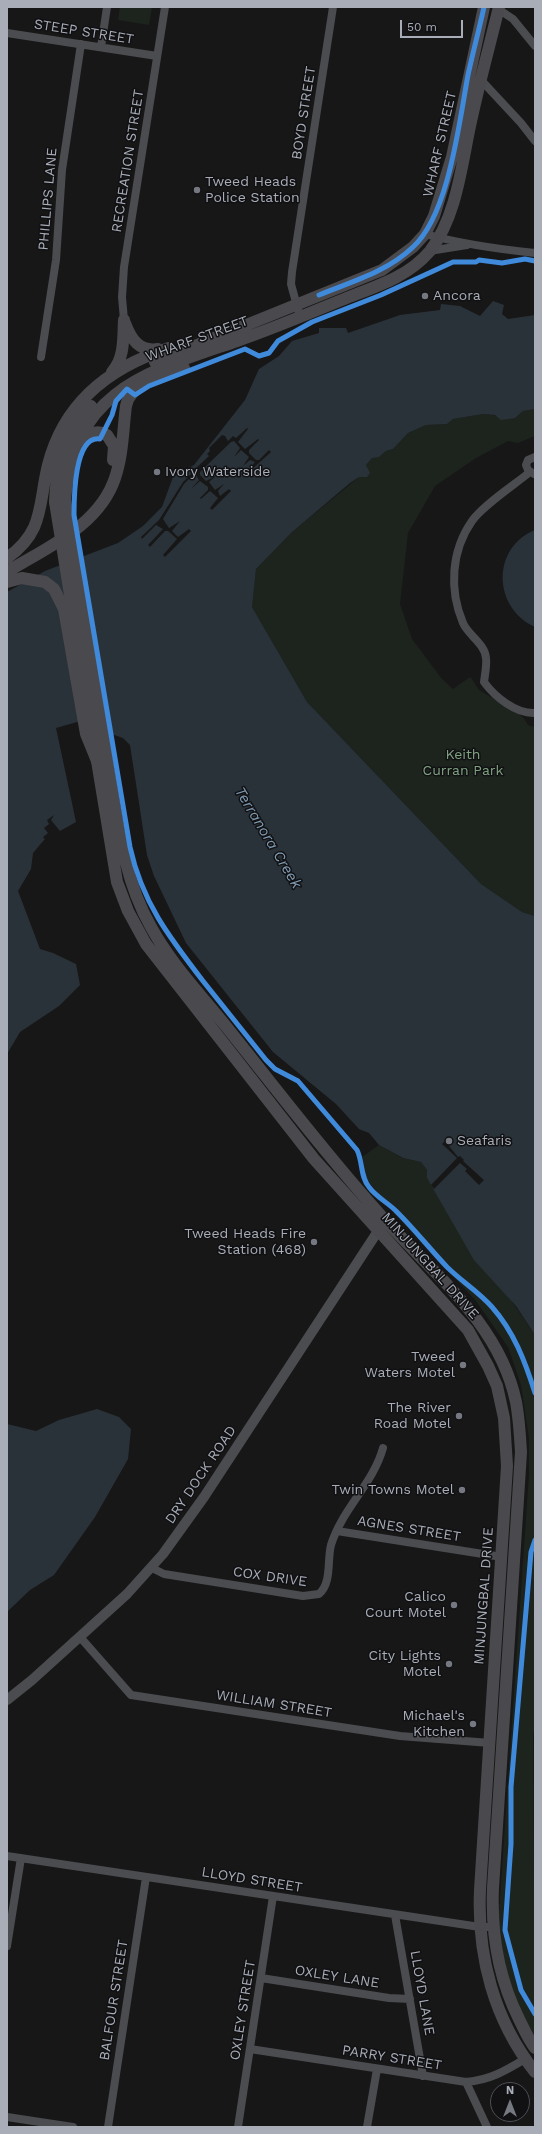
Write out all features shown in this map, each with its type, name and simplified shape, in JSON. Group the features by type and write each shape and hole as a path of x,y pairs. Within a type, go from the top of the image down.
{"main road":[{"name":"WHARF STREET","path":"60,501 59,463 64,447 76,425 92,404 111,387 134,372 214,337 382,270 414,247 425,234 441,198 452,157 484,7"},
{"name":"WHARF STREET","path":"60,501 75,451 90,420 108,400 128,384 155,370 300,317 403,274 429,251 439,238 449,219 498,8"},
{"path":"124,320 131,337 140,347 152,350 168,348 214,337"},
{"path":"7,558 25,544 38,522 42,508 48,466 60,432 78,403 107,377 120,362 124,320"},
{"path":"7,572 80,527 106,498 115,479 120,460 126,406 129,395 148,383 214,355 244,338"},
{"path":"107,377 125,365 168,348"},
{"path":"7,564 78,521 98,500 107,484 112,467 114,451 111,440 103,433 93,432 88,435 75,451"},
{"name":"MINJUNGBAL DRIVE","path":"60,501 102,760 117,882 128,911 146,944 310,1154 382,1227 466,1304 498,1352 516,1401 521,1440 521,1466 493,1888 493,1927 498,1962 509,1998 535,2048"},
{"path":"7,582 22,578 45,582 54,589 60,599 65,614 86,734 102,760"},
{"name":"MINJUNGBAL DRIVE","path":"382,1227 461,1321 482,1353 497,1386 504,1418 507,1466 480,1890 480,1927 487,1978 498,2009 509,2033 535,2072"}],"street":[{"path":"101,48 107,7"},
{"name":"RECREATION STREET","path":"124,320 122,297 124,267 165,7"},
{"name":"BOYD STREET","path":"300,317 291,284 292,272 333,7"},
{"path":"498,8 513,19 535,46"},
{"name":"STEEP STREET","path":"7,33 157,56"},
{"name":"PHILLIPS LANE","path":"41,357 56,260 62,170 81,44"},
{"path":"481,80 522,123 535,141"},
{"path":"425,234 439,238 456,240 467,245"},
{"path":"429,251 467,245 535,253"},
{"path":"534,714 524,712 502,701 484,682 486,658 485,651 464,624 456,601 453,583 456,560 461,541 472,521 486,506 532,473 527,468 527,462 535,457"},
{"name":"DRY DOCK ROAD","path":"7,1700 80,1637 152,1568 204,1497 382,1227"},
{"name":"COX DRIVE","path":"152,1568 164,1574 312,1596 319,1594 326,1585 331,1546 337,1531 374,1472 383,1448"},
{"name":"AGNES STREET","path":"337,1531 502,1557"},
{"name":"WILLIAM STREET","path":"80,1637 131,1695 400,1736 490,1743"},
{"name":"LLOYD STREET","path":"7,1856 395,1915 480,1927 493,1927"},
{"path":"7,1946 21,1858"},
{"name":"BALFOUR STREET","path":"108,2127 146,1877"},
{"name":"OXLEY STREET","path":"238,2127 273,1896"},
{"name":"LLOYD LANE","path":"395,1915 423,2076"},
{"name":"OXLEY LANE","path":"261,1978 390,1998 410,1999"},
{"name":"PARRY STREET","path":"250,2049 466,2082 482,2081 496,2076 525,2059"},
{"path":"368,2127 377,2069"},
{"path":"466,2082 487,2127"},
{"path":"7,2117 73,2127"}],"green space":[{"path":"120,7 152,7 149,25 118,20"},
{"name":"Keith Curran Park","path":"535,409 535,436 518,443 508,441 476,458 435,486 408,533 400,604 412,639 442,679 453,689 470,677 480,691 514,709 528,725 535,727 535,916 522,912 481,884 307,702 252,607 256,569 291,533 359,477 367,469 366,465 372,457 379,457 386,451 393,449 408,433 426,425 447,424 453,419 483,414 515,418 523,411"},
{"path":"379,1145 402,1158 421,1162 427,1170 427,1178 432,1186 535,1335 535,1725 533,1736 535,2038 511,1992 498,1928 529,1474 529,1438 521,1385 508,1347 476,1301 394,1213 365,1177 362,1157"}],"water":[{"name":"Terranora Creek","path":"493,301 504,305 502,314 508,319 535,315 535,409 523,411 515,418 501,420 495,415 483,414 453,419 447,424 426,425 408,433 393,449 386,451 379,457 372,458 366,465 370,473 367,477 359,477 350,483 291,533 256,569 252,607 307,702 481,884 522,912 535,916 535,1335 516,1306 474,1260 427,1178 427,1170 421,1162 403,1158 379,1145 369,1133 359,1129 336,1104 273,1052 186,943 154,876 147,855 130,745 123,738 77,722 56,728 76,822 44,840 33,853 31,869 18,891 40,949 53,953 76,964 80,985 59,1006 20,1032 7,1054 7,592 45,571 118,543 143,526 162,507 173,477 194,465 245,400 259,369 279,356 292,341 319,333 319,328 346,328 348,333 400,315 440,310 441,304 460,306 480,316"},
{"path":"535,530 535,627 521,618 511,606 505,593 503,578 505,564 511,550 521,539"},
{"path":"97,1409 119,1417 131,1429 128,1459 95,1517 54,1575 30,1590 7,1612 7,1424 36,1431 59,1420"}],"pier":[{"path":"247,428 248,429 238,442 245,449 258,439 259,440 249,450 249,453 256,460 259,460 269,450 271,452 249,472 248,471 255,462 250,460 243,466 249,457 241,450 234,457 240,448 234,441 231,442 200,472 200,475 206,481 216,476 209,482 215,490 224,484 218,491 220,496 229,489 231,491 212,510 210,508 218,498 210,491 201,499 200,498 208,490 208,487 200,481 191,489 199,480 196,475 193,475 184,484 163,519 169,528 180,521 172,531 178,537 189,529 191,531 165,557 163,555 177,539 168,531 165,531 150,547 148,545 163,529 156,525 142,539 141,537 159,520 183,482 191,474 190,469 196,468 209,456 207,454 210,451 209,448 222,435 225,436 228,441 233,436 236,438"},
{"path":"54,815 51,820 60,831 46,841 43,837 48,833 44,828 49,824 47,820"},
{"path":"445,1141 458,1157 460,1156 464,1160 463,1161 484,1180 479,1185 465,1171 467,1169 460,1163 434,1189 431,1185 457,1158 442,1144"}],"cycle path":[{"path":"319,295 368,276 403,256 413,247 425,232 436,213 451,167 468,75 484,7"},
{"path":"535,261 525,259 502,263 479,260 476,262 453,262 381,295 312,322 278,341 269,353 259,356 245,349 149,386 135,395 127,389 116,401 112,415 100,439 91,440 85,447 80,457 74,496 74,515 130,847 135,867 149,902 168,934 179,949 266,1060 275,1069 298,1081 357,1150 364,1178 372,1191 394,1209 447,1267 481,1296 500,1317 507,1326 518,1347 535,1393"},
{"path":"535,1540 531,1552 511,1787 511,1844 505,1930 521,1990 535,2014"}],"place":[{"name":"Tweed Heads Police Station","path":"197,190"},
{"name":"Ancora","path":"425,296"},
{"name":"Ivory Waterside","path":"157,472"},
{"name":"Seafaris","path":"449,1141"},
{"name":"Tweed Heads Fire Station (468)","path":"314,1242"},
{"name":"Tweed Waters Motel","path":"463,1365"},
{"name":"The River Road Motel","path":"459,1416"},
{"name":"Twin Towns Motel","path":"462,1490"},
{"name":"Calico Court Motel","path":"454,1605"},
{"name":"City Lights Motel","path":"449,1664"},
{"name":"Michael's Kitchen","path":"473,1724"}]}
